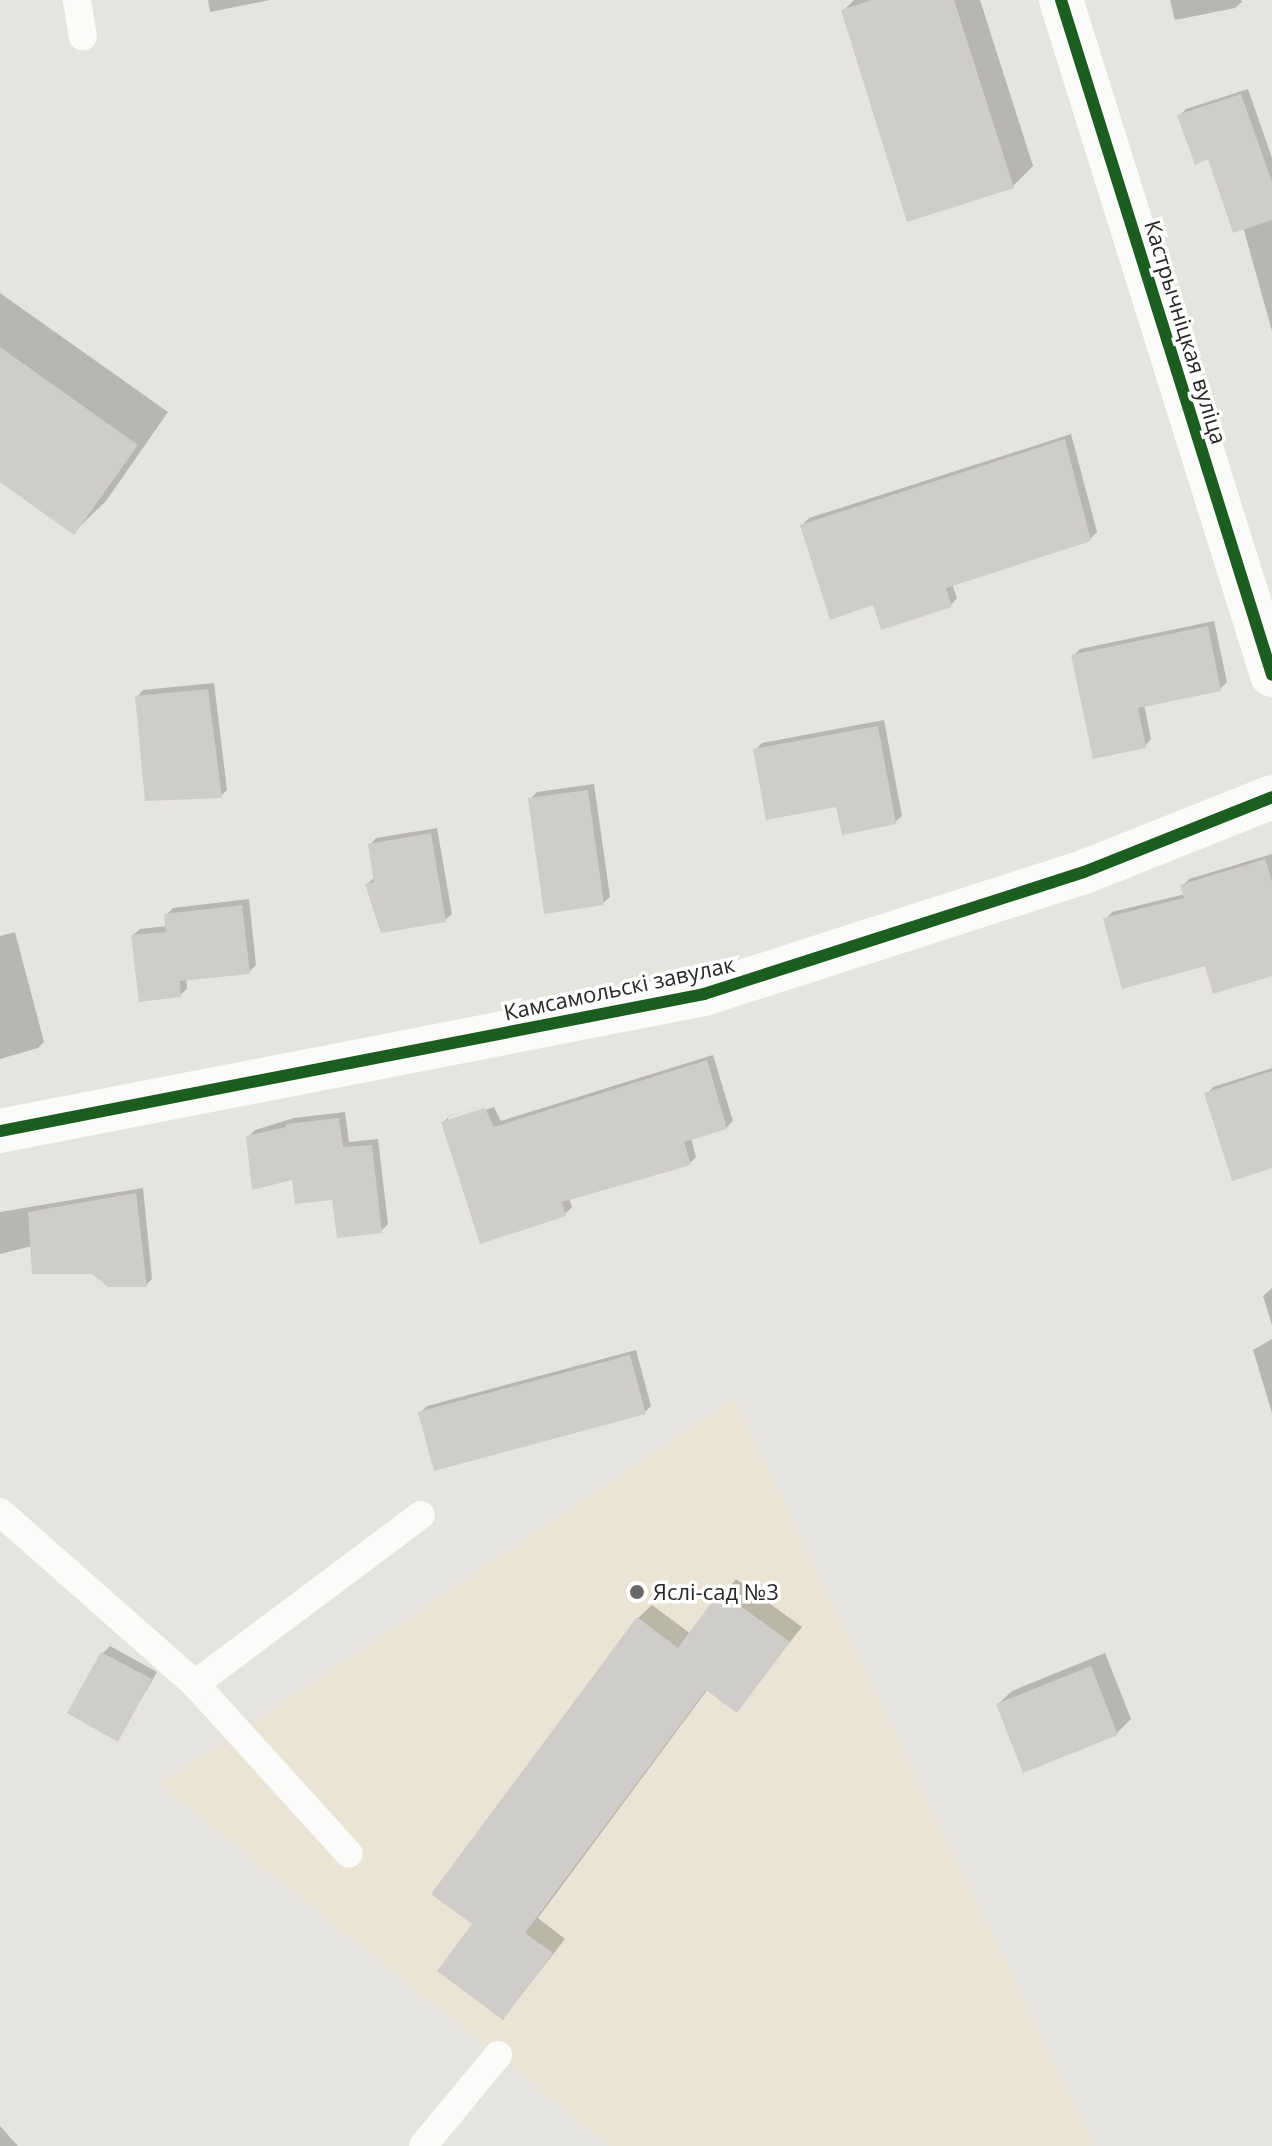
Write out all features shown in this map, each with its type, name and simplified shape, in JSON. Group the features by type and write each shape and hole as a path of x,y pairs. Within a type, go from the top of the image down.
{"street":[{"name":"Кастрычніцкая вуліца","path":"1061,0 1272,675"},
{"name":"Камсамольскі завулак","path":"0,1131 704,994 1084,872 1272,797"}],"lane":[{"path":"77,0 83,37"},
{"path":"0,1512 195,1684 349,1854"},
{"path":"195,1684 421,1515"},
{"path":"423,2146 498,2055"}],"shaded area":[{"name":"Яслі-сад №3","path":"734,1400 1094,2146 611,2146 161,1784"}],"building":[{"path":"872,0 954,0 1014,188 907,222 841,10"},
{"path":"1241,94 1272,182 1272,220 1233,233 1208,159 1195,165 1177,115"},
{"path":"0,347 138,445 74,535 0,482"},
{"path":"1065,439 1091,541 946,588 952,607 881,630 873,605 830,620 800,525"},
{"path":"1208,626 1221,691 1138,708 1146,748 1093,759 1071,655"},
{"path":"208,689 222,798 145,801 135,696"},
{"path":"878,726 896,824 842,835 836,807 766,820 753,749"},
{"path":"588,790 604,905 544,914 528,798"},
{"path":"431,833 446,922 381,933 365,884 374,882 368,844"},
{"path":"1265,859 1272,881 1272,976 1213,994 1205,966 1122,989 1103,918 1184,898 1180,885"},
{"path":"242,905 250,974 180,981 181,997 139,1002 131,935 166,932 164,914"},
{"path":"707,1060 727,1129 684,1142 691,1165 562,1202 566,1216 480,1244 441,1122 485,1108 494,1127"},
{"path":"1272,1071 1272,1168 1232,1181 1204,1093"},
{"path":"339,1118 343,1147 372,1145 382,1233 337,1238 332,1200 295,1204 292,1180 252,1190 246,1136 286,1127 286,1124"},
{"path":"136,1193 147,1287 108,1287 92,1274 32,1274 28,1212"},
{"path":"630,1355 646,1414 434,1471 418,1412"},
{"path":"720,1591 790,1642 737,1713 706,1690 525,1933 553,1953 503,2020 437,1971 472,1924 431,1894 637,1617 678,1648"},
{"path":"101,1652 152,1679 118,1742 67,1713"},
{"path":"1091,1666 1118,1735 1023,1773 996,1704"}],"cycle path":[{"path":"1061,0 1272,675"},
{"path":"0,1131 704,994 1084,872 1272,797"}],"place":[{"name":"Яслі-сад №3","path":"637,1592"}]}
